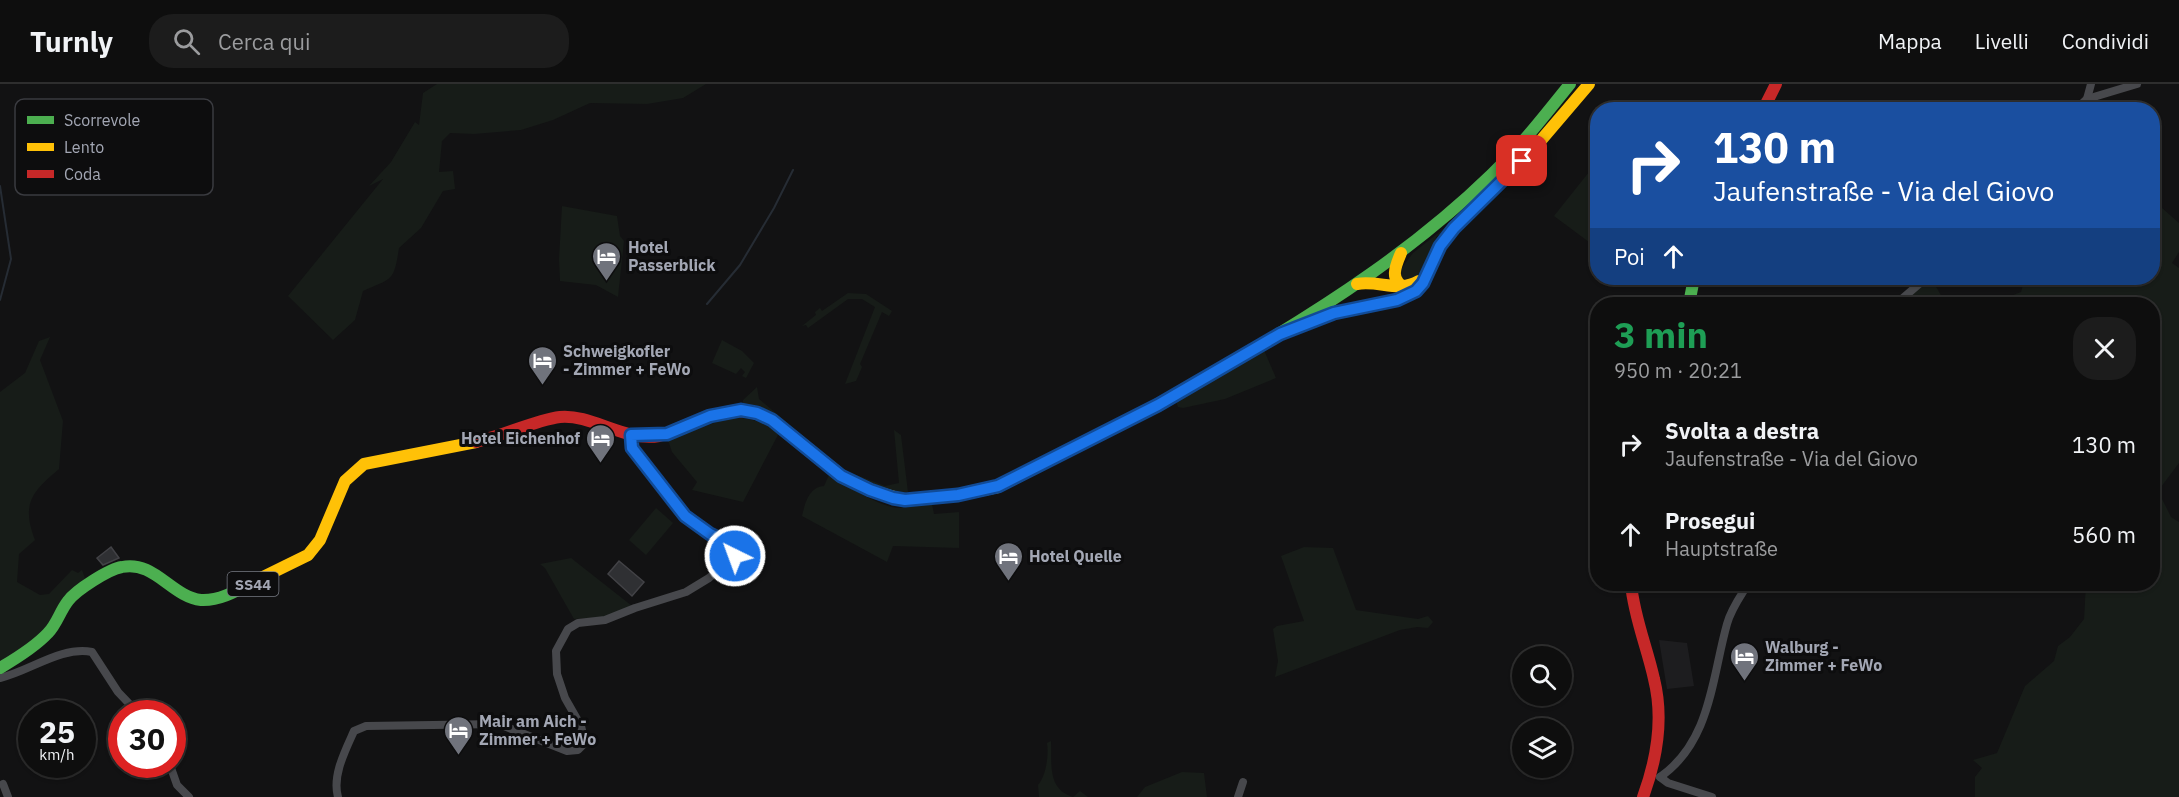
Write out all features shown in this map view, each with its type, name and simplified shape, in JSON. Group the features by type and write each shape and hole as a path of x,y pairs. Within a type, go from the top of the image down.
{"main road":[{"name":"SS44","path":"0,668 20,656 49,633 68,601 75,594 92,582 124,566 146,569 186,594 201,600 226,596 308,555 320,540 345,481 364,464 479,441 561,417 577,419 631,435 667,434 710,416 741,410 757,413 772,420 826,465 870,490 905,500 958,495 998,486 1158,405 1303,320 1357,284 1401,253 1493,173 1533,130 1570,84"},
{"path":"1265,341 1334,313 1397,300 1416,291 1440,246 1454,228 1533,150 1589,84"},
{"path":"1767,102 1776,84"},
{"path":"1401,253 1393,269 1393,275 1399,285 1407,288"},
{"path":"1378,268 1371,281 1372,290 1384,299 1397,300"},
{"path":"1357,284 1371,281 1407,288 1425,277"},
{"path":"1632,591 1632,601 1654,680 1659,709 1656,777 1643,797"}],"street":[{"path":"2087,99 2091,84"},
{"path":"2084,102 2087,99 2136,84"},
{"path":"1904,297 1918,285"},
{"path":"338,797 336,790 339,770 345,752 354,731 366,726 499,724 567,751 578,750 585,744 582,726 565,698 557,674 556,651 568,629 578,623 605,620 686,592 709,578 735,556 731,544 710,534 685,516 632,448 631,435"},
{"path":"1712,797 1656,777 1679,759 1700,727 1709,706 1727,624 1732,609 1744,591"},
{"path":"0,678 22,672 57,657 81,651 92,652 126,700"},
{"path":"175,778 177,785 189,797"},
{"path":"1238,797 1243,782"},
{"path":"3,784 8,797"}],"shaded area":[{"path":"437,84 706,84 683,98 647,104 590,103 553,120 521,130 474,134 450,133 442,141 439,172 453,171 455,189 443,191 421,228 399,248 393,273 381,283 363,291 355,320 333,340 288,296 383,179 369,186 391,162 415,122 419,125 423,93"},
{"path":"1590,171 1590,243 1554,216"},
{"path":"562,206 617,216 620,236 624,241 618,297 596,285 560,281"},
{"path":"2160,206 2179,223 2179,252 2172,263 2179,268 2179,463 2160,488 2160,297 2008,297 2021,292 2023,285 2160,285"},
{"path":"1447,226 1443,234 1437,236 1417,279 1401,281 1398,273 1413,253"},
{"path":"1923,285 1935,285 1942,297 1909,297"},
{"path":"848,293 866,294 892,311 889,316 882,312 860,364 862,367 856,381 845,384 875,307 862,299 848,299 808,328 806,325 802,326 816,315 815,312 820,308 822,311"},
{"path":"50,337 40,360 63,421 59,469 36,492 29,507 35,540 19,554 17,582 40,595 49,594 72,570 78,573 82,570 86,581 56,622 2,663 0,659 0,392 25,373 39,341"},
{"path":"722,340 742,351 754,363 746,378 742,376 745,372 741,368 736,374 712,363"},
{"path":"1264,350 1276,378 1225,399 1183,408 1178,407 1176,402"},
{"path":"757,387 759,399 844,470 885,486 899,483 894,430 901,435 908,492 891,491 848,473 743,405 743,400"},
{"path":"730,417 756,421 779,433 743,502 692,490 697,482 672,452 668,440"},
{"path":"829,475 864,496 894,508 932,504 934,514 959,512 959,548 893,546 887,562 802,516 808,496 815,489 824,486"},
{"path":"2160,495 2171,517 2179,522 2179,797 1975,797 1975,777 1982,768 1973,760 1997,753 2025,686 2054,661 2058,646 2070,637 2084,619 2086,591 2160,591"},
{"path":"656,508 673,523 646,555 629,540"},
{"path":"1304,547 1333,548 1356,610 1418,619 1428,616 1433,622 1428,628 1400,630 1275,677 1278,661 1273,629 1277,626 1304,621 1281,556"},
{"path":"571,558 632,606 607,617 574,619 545,568 540,564"},
{"path":"1659,640 1687,643 1694,686 1667,689"},
{"path":"1051,741 1055,782 1065,793 1073,797 1039,797 1038,785 1046,765 1047,743"},
{"path":"1182,772 1204,773 1207,797 1137,797 1145,787"},
{"path":"1080,791 1088,797 1073,797"}],"building":[{"path":"111,547 119,558 103,565 97,558"},
{"path":"619,561 644,582 632,596 608,574"}],"waterway":[{"path":"707,304 740,265 774,208 793,170"},
{"path":"0,186 11,259 0,300"}],"traffic: fast":[{"path":"1135,417 1306,317 1403,250 1492,174 1523,141 1570,84"},
{"path":"1302,325 1334,313 1397,300 1416,291 1423,283 1440,246 1453,228 1531,152"},
{"path":"1690,297 1693,285"},
{"path":"0,668 43,638 54,626 68,601 78,591 116,569 133,566 144,569 181,593 201,600 220,597 249,584"}],"traffic: slow":[{"path":"1531,152 1589,84"},
{"path":"1401,253 1395,268 1395,277 1406,288"},
{"path":"1357,284 1404,286 1419,281"},
{"path":"784,429 841,475 870,490 905,500 958,495 998,487 1135,417"},
{"path":"249,584 308,555 320,540 345,481 364,464 476,442"}],"traffic: jam":[{"path":"1767,102 1776,84"},
{"path":"476,442 540,421 560,417 572,417 646,437 659,436 708,417 734,412 758,414 784,429"},
{"path":"1632,591 1654,679 1659,724 1652,768 1643,797"}],"place":[{"name":"Hotel Passerblick","path":"607,282"},
{"name":"Schweigkofler - Zimmer + FeWo","path":"542,386"},
{"name":"Hotel Eichenhof","path":"601,464"},
{"name":"Hotel Quelle","path":"1008,582"},
{"name":"Walburg - Zimmer + FeWo","path":"1744,682"},
{"name":"Mair am Aich - Zimmer + FeWo","path":"458,756"}],"route":[{"path":"735,556 731,544 723,538 710,534 685,516 632,448 631,435 659,436 710,416 741,410 757,413 772,420 841,476 893,498 905,500 980,492 998,486 1158,405 1265,341 1295,327 1334,313 1404,298 1416,291 1423,283 1440,246 1454,228 1522,161"}]}
